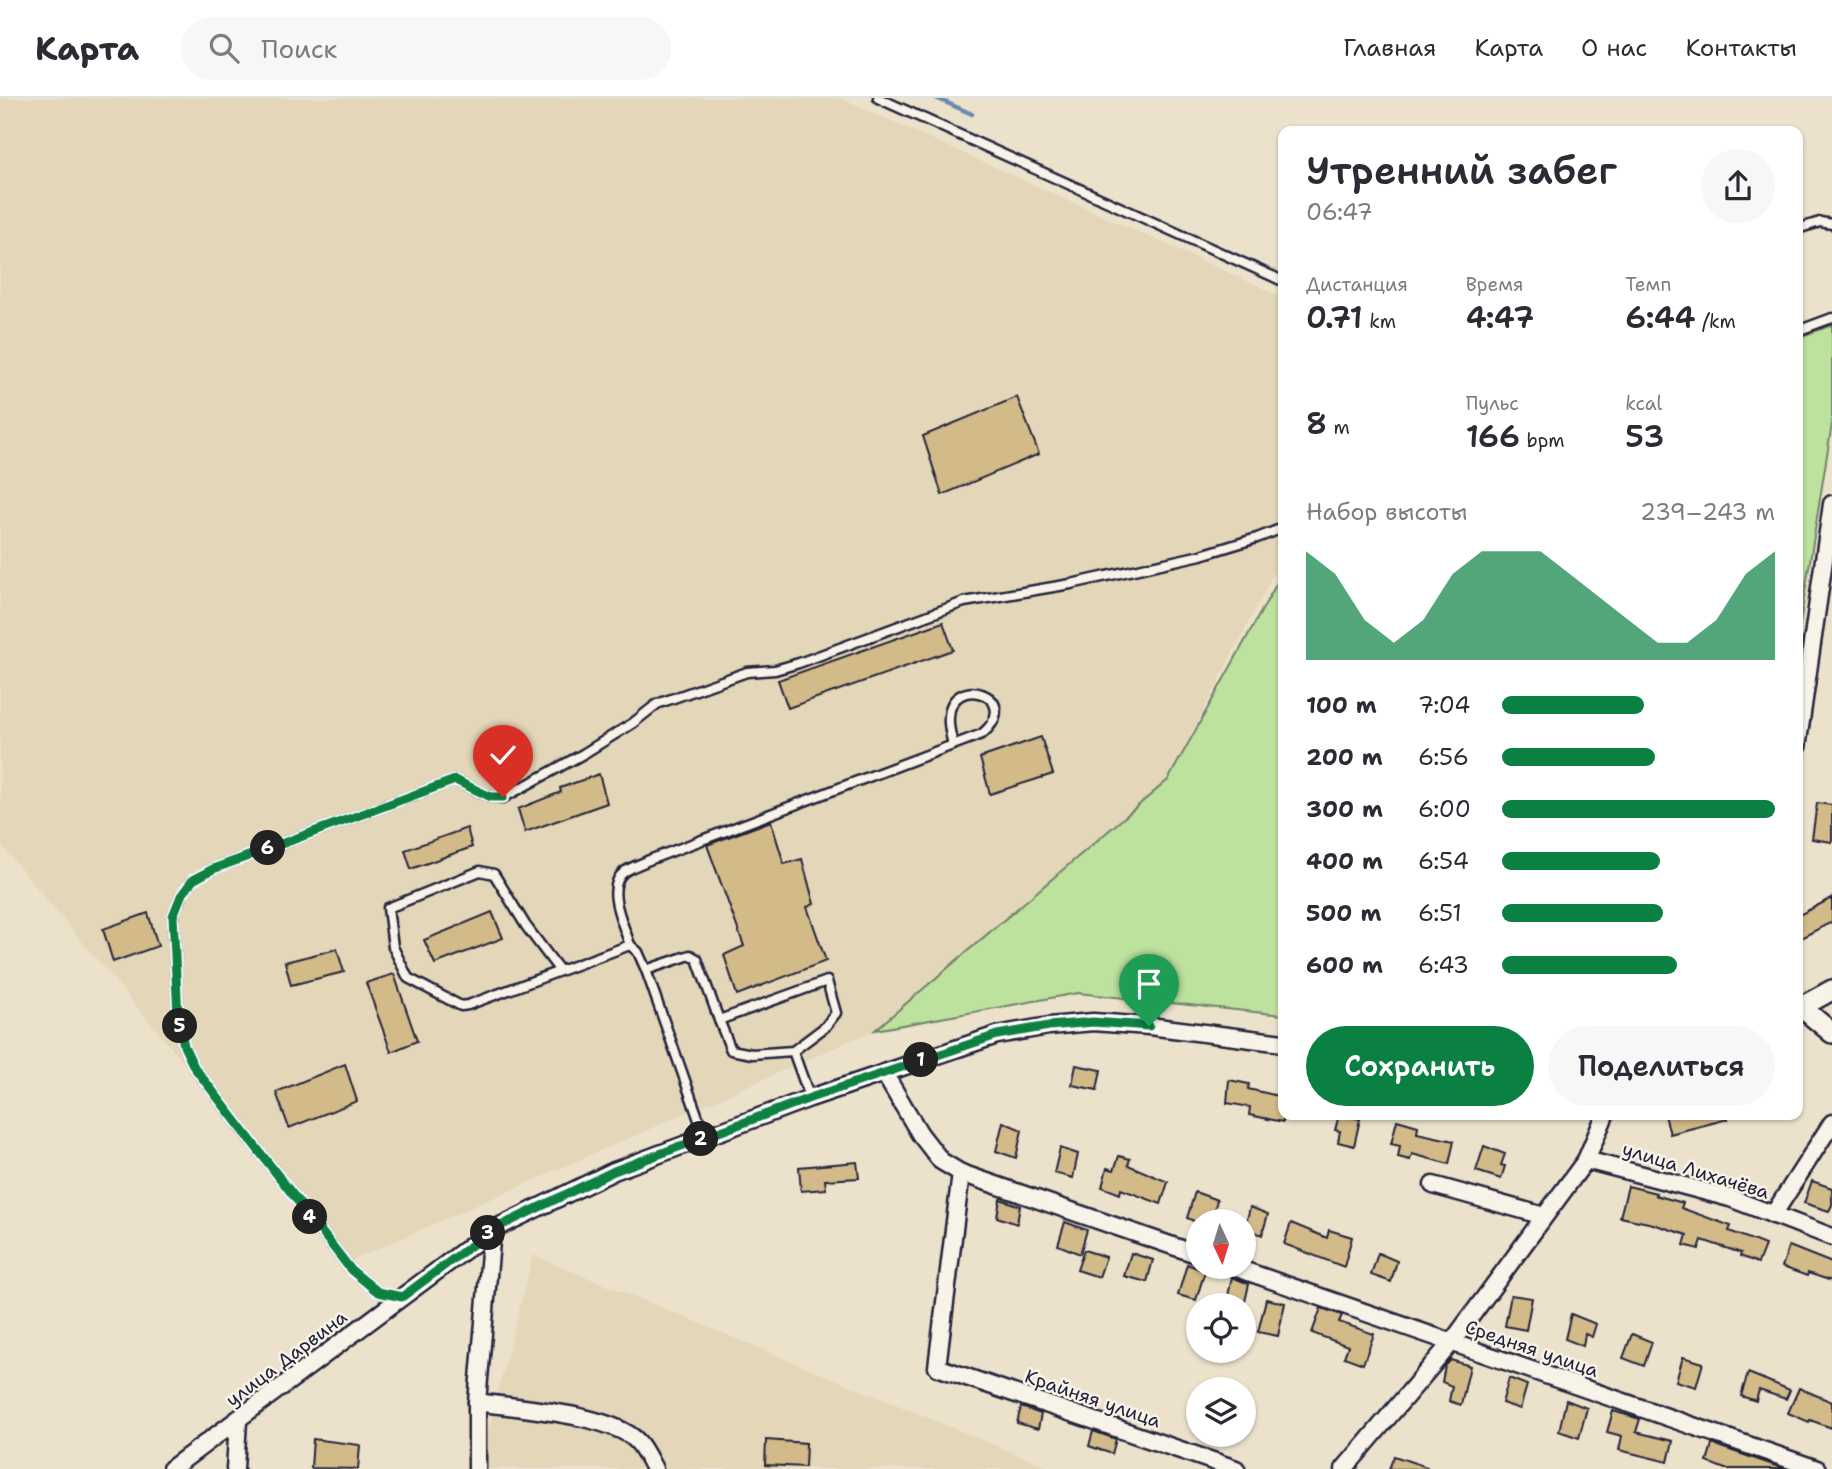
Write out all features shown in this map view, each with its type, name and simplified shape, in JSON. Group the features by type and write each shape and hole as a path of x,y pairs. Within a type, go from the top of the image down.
{"street":[{"path":"1803,705 1832,504"},
{"path":"1803,1004 1832,990"},
{"path":"1803,1009 1832,1033"},
{"name":"улица Дарвина","path":"171,1469 492,1230 614,1171 810,1098 997,1035 1093,1022 1149,1026 1278,1042"},
{"path":"884,1073 920,1134 941,1161 961,1173 1186,1251"},
{"path":"1344,1469 1452,1342 1586,1160 1603,1120"},
{"path":"1773,1215 1832,1123"},
{"name":"улица Лихачёва","path":"1586,1160 1730,1198 1832,1237"},
{"name":"Крайняя улица","path":"961,1173 937,1367 1236,1469"},
{"path":"1433,1185 1545,1216"},
{"path":"477,1469 477,1402 492,1230"},
{"name":"Средняя улица","path":"1256,1275 1817,1469"},
{"path":"477,1402 592,1420 616,1427 636,1441 654,1469"},
{"path":"235,1469 238,1421"}],"lane":[{"path":"878,98 1278,279"},
{"path":"1803,227 1820,222 1832,224"},
{"path":"1803,329 1832,318"},
{"path":"402,1297 378,1292 351,1270 194,1067 184,1046 178,1016 173,916 181,896 193,880 213,869 455,780 491,797 503,797 583,754 657,705 747,672 775,670 799,663 964,602 1071,584 1201,555 1278,530"},
{"path":"705,1137 646,970 638,952 630,945 614,890 617,881 624,873 649,860 953,745 982,734 994,724 996,713 993,701 986,694 972,691 960,695 951,706 949,717 953,745"},
{"path":"559,971 526,926 494,874 480,871 388,908 393,947 408,978 461,1006 559,971 630,945"},
{"path":"646,970 690,955 697,958 719,1020 731,1050 752,1054 793,1051 825,1027 836,1013 827,981 719,1020"},
{"path":"793,1051 810,1098"}],"shaded area":[{"path":"0,98 840,98 1278,295 1278,565 1168,780 875,1030 350,1261 0,844"},
{"path":"533,1255 1053,1469 478,1469"}],"green space":[{"path":"1832,325 1832,424 1803,605 1803,336"},
{"path":"1278,581 1278,1014 1078,993 875,1030 1168,780"}],"building":[{"path":"1017,397 1039,454 942,495 923,436"},
{"path":"943,622 953,650 788,708 778,680"},
{"path":"1041,737 1053,774 990,794 980,758"},
{"path":"599,774 607,803 525,832 518,809 561,792 560,788"},
{"path":"1817,803 1832,805 1832,842 1812,839"},
{"path":"771,821 784,864 802,859 814,904 807,907 826,961 737,995 724,955 744,946 707,845"},
{"path":"467,828 472,847 411,869 405,850"},
{"path":"1832,898 1832,922 1803,937 1803,913"},
{"path":"492,912 503,938 435,964 424,940"},
{"path":"148,913 158,946 113,962 103,929"},
{"path":"337,949 344,972 291,985 285,962"},
{"path":"394,974 417,1041 391,1052 366,983"},
{"path":"345,1064 357,1101 289,1128 276,1092"},
{"path":"1076,1065 1101,1070 1097,1090 1072,1085"},
{"path":"1229,1080 1249,1084 1248,1089 1278,1096 1278,1120 1283,1122 1249,1115 1250,1107 1227,1103"},
{"path":"1338,1120 1360,1120 1354,1146 1338,1142 1340,1131 1335,1130"},
{"path":"1397,1120 1418,1126 1417,1133 1454,1141 1449,1164 1412,1154 1410,1160 1398,1157 1400,1146 1391,1144"},
{"path":"1666,1120 1724,1120 1670,1134"},
{"path":"1003,1122 1022,1130 1016,1158 996,1151"},
{"path":"1484,1146 1505,1154 1501,1165 1505,1166 1501,1179 1476,1171"},
{"path":"1060,1148 1078,1154 1073,1178 1054,1173"},
{"path":"1119,1156 1130,1159 1128,1165 1168,1182 1161,1204 1121,1189 1120,1194 1102,1187 1107,1168 1114,1170"},
{"path":"857,1162 859,1178 825,1180 826,1189 801,1191 799,1167"},
{"path":"1812,1181 1832,1188 1832,1205 1829,1211 1804,1203"},
{"path":"1628,1186 1683,1203 1681,1208 1731,1226 1729,1231 1765,1245 1758,1263 1740,1256 1741,1253 1702,1240 1699,1249 1684,1245 1687,1235 1620,1217"},
{"path":"1195,1192 1217,1200 1215,1209 1190,1209"},
{"path":"1000,1199 1020,1206 1017,1224 997,1217"},
{"path":"1256,1209 1268,1214 1262,1235 1256,1233"},
{"path":"1065,1222 1087,1230 1080,1254 1058,1245"},
{"path":"1291,1223 1327,1238 1329,1230 1352,1237 1344,1267 1284,1244"},
{"path":"1789,1246 1832,1263 1832,1281 1782,1267"},
{"path":"1084,1250 1106,1257 1099,1277 1077,1270"},
{"path":"1131,1253 1153,1260 1147,1282 1124,1276"},
{"path":"1378,1253 1397,1261 1391,1282 1371,1275"},
{"path":"1186,1267 1186,1279 1203,1279 1198,1293 1186,1293 1186,1297 1178,1295"},
{"path":"1232,1279 1249,1284 1247,1293 1229,1293"},
{"path":"1511,1295 1532,1298 1526,1330 1505,1326"},
{"path":"1266,1299 1285,1303 1278,1336 1258,1332"},
{"path":"1321,1308 1342,1315 1339,1322 1374,1334 1363,1364 1344,1357 1348,1346 1312,1333"},
{"path":"1571,1314 1596,1324 1592,1337 1585,1334 1583,1346 1565,1339"},
{"path":"1632,1334 1652,1342 1644,1366 1623,1358"},
{"path":"1683,1357 1703,1363 1696,1387 1676,1381"},
{"path":"1451,1360 1470,1366 1461,1405 1449,1401 1452,1386 1442,1382 1445,1366"},
{"path":"1748,1373 1790,1390 1786,1399 1759,1390 1756,1401 1741,1396"},
{"path":"1509,1378 1527,1385 1520,1409 1502,1403"},
{"path":"1799,1388 1832,1402 1832,1428 1788,1413"},
{"path":"1566,1400 1587,1408 1579,1438 1559,1431"},
{"path":"1021,1407 1041,1414 1038,1429 1017,1423"},
{"path":"1613,1411 1640,1419 1636,1432 1673,1441 1668,1462 1619,1450 1622,1436 1607,1432"},
{"path":"1093,1431 1116,1439 1112,1454 1089,1446"},
{"path":"313,1439 360,1445 358,1469 311,1468"},
{"path":"766,1440 806,1443 805,1467 765,1465"},
{"path":"1712,1444 1785,1469 1725,1469 1707,1462"},
{"path":"1394,1456 1427,1467 1389,1469"}],"waterway":[{"path":"936,98 972,114"}],"route":[{"path":"503,797 491,797 455,780 213,869 193,880 181,896 173,916 178,1016 184,1046 194,1067 351,1270 378,1292 402,1297 492,1230 614,1171 943,1052 997,1035 1049,1026 1093,1022 1149,1026"}]}
